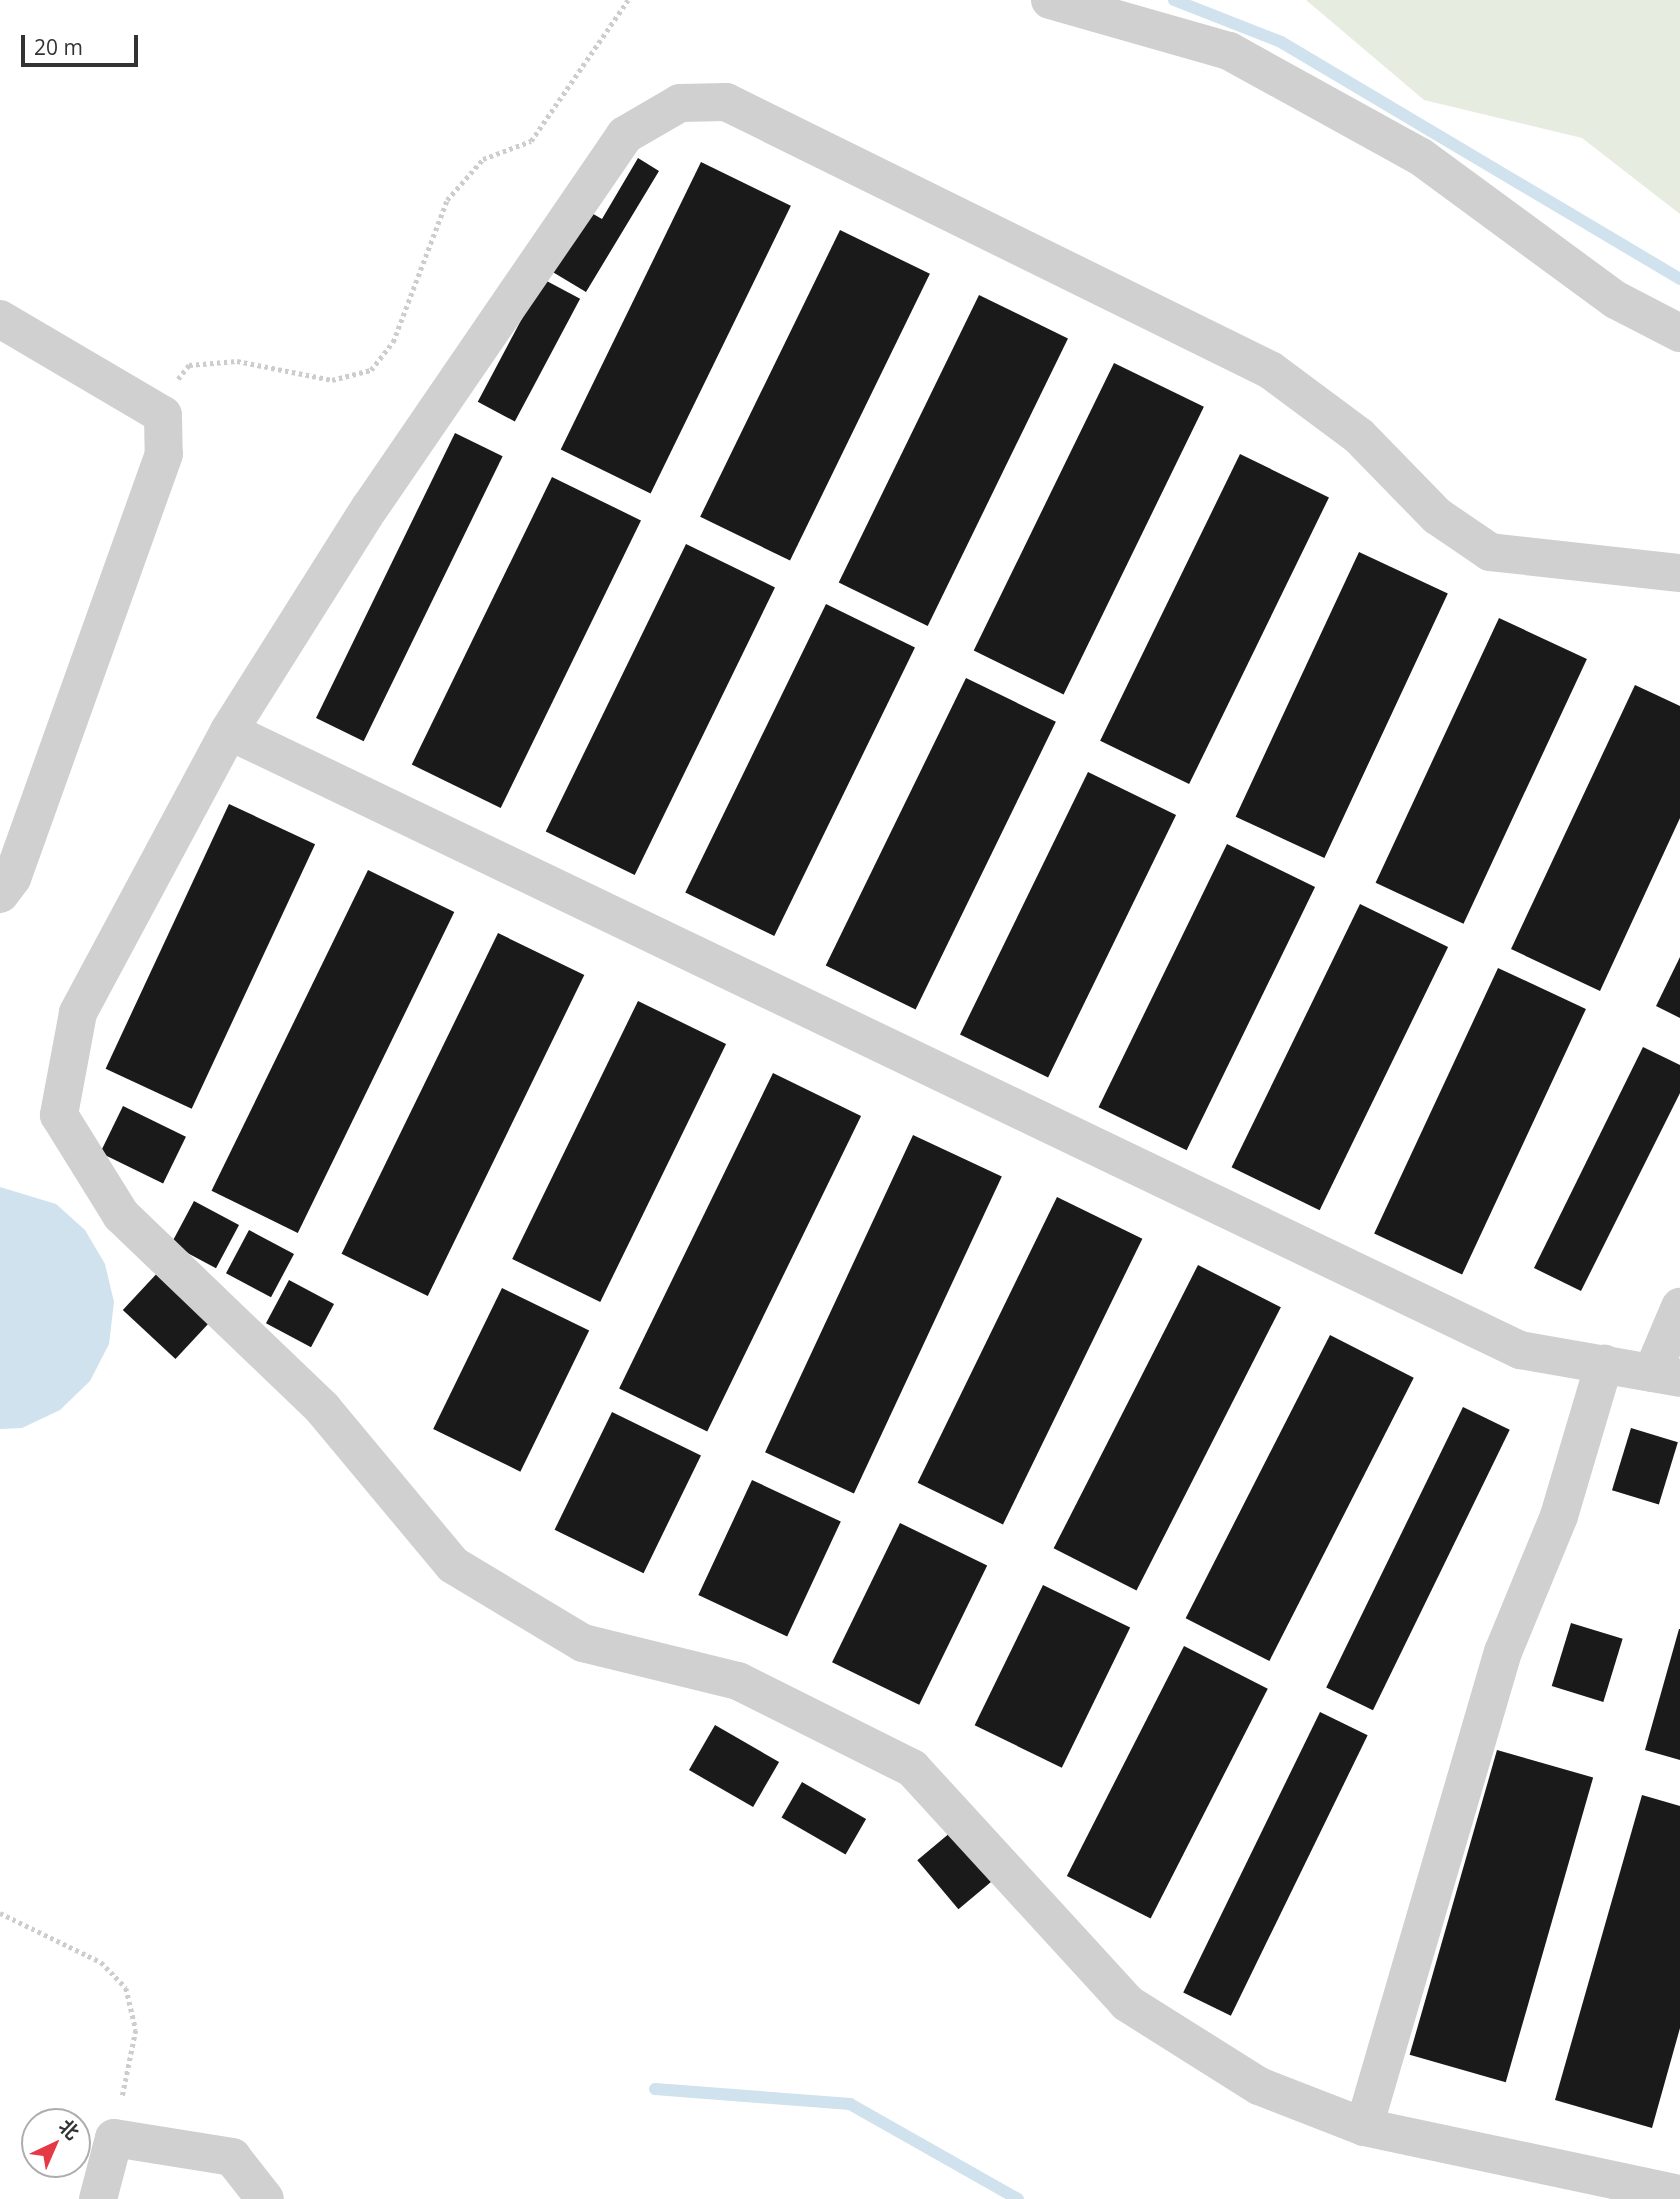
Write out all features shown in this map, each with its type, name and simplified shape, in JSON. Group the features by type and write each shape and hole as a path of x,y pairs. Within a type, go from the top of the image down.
{"lane":[{"path":"1049,0 1229,51 1422,157 1616,300 1680,333"},
{"path":"1680,573 1490,552 1437,516 1359,436 1270,370 726,102 680,103 625,135 370,507 229,731 78,1013 59,1115 121,1215 323,1409 453,1564 583,1643 738,1681 912,1768 1127,2003 1259,2086 1364,2127 1680,2194"},
{"path":"0,319 163,415 164,454 12,878 0,894"},
{"path":"229,731 1520,1350 1666,1376 1680,1307"},
{"path":"1364,2127 1503,1652 1559,1516 1604,1364"},
{"path":"98,2199 114,2138 232,2157 265,2199"}],"path":[{"path":"163,415 189,365 237,361 332,380 371,370 393,342 428,237 453,191 483,159 531,141 628,0"},
{"path":"0,1913 100,1962 126,1988 136,2030 114,2138"}],"shaded area":[{"path":"1306,0 1680,0 1680,214 1582,138 1424,100"}],"water":[{"path":"0,1187 56,1204 85,1230 105,1264 114,1302 109,1344 90,1381 60,1410 22,1428 0,1429"}],"building":[{"path":"638,158 659,171 586,292 551,271 588,211 602,219"},
{"path":"701,162 791,206 651,493 561,450"},
{"path":"840,230 930,274 790,561 700,517"},
{"path":"543,279 580,299 515,421 478,402"},
{"path":"979,295 1068,338 928,626 839,583"},
{"path":"1114,363 1204,407 1064,694 974,651"},
{"path":"455,433 503,456 364,741 316,718"},
{"path":"1240,454 1329,497 1189,784 1100,741"},
{"path":"552,477 641,520 501,808 412,765"},
{"path":"686,544 775,587 635,875 546,832"},
{"path":"1359,552 1448,593 1324,858 1236,817"},
{"path":"826,604 915,647 774,936 685,893"},
{"path":"1499,618 1587,659 1464,924 1376,883"},
{"path":"966,678 1056,722 916,1009 826,966"},
{"path":"1635,685 1680,706 1680,818 1600,991 1511,949"},
{"path":"1088,772 1176,815 1048,1077 960,1034"},
{"path":"229,804 315,844 192,1109 106,1069"},
{"path":"1227,844 1315,887 1187,1150 1099,1107"},
{"path":"368,870 454,912 298,1233 212,1191"},
{"path":"1360,904 1448,947 1320,1210 1232,1167"},
{"path":"498,933 584,975 428,1296 342,1254"},
{"path":"1680,957 1680,1018 1656,1006"},
{"path":"1498,968 1586,1009 1462,1275 1374,1234"},
{"path":"638,1001 726,1044 600,1302 512,1259"},
{"path":"1643,1047 1680,1065 1680,1093 1581,1291 1534,1268"},
{"path":"773,1073 861,1116 707,1431 619,1388"},
{"path":"123,1106 186,1137 163,1183 100,1153"},
{"path":"913,1135 1002,1176 854,1494 765,1452"},
{"path":"1057,1197 1142,1239 1003,1524 918,1483"},
{"path":"194,1201 239,1225 216,1268 171,1244"},
{"path":"249,1230 294,1254 271,1297 226,1273"},
{"path":"1198,1265 1281,1307 1136,1591 1054,1548"},
{"path":"161,1269 214,1318 175,1359 123,1310"},
{"path":"289,1280 334,1304 311,1347 266,1323"},
{"path":"502,1288 589,1331 520,1472 433,1429"},
{"path":"1330,1335 1414,1378 1269,1661 1186,1618"},
{"path":"1463,1407 1510,1430 1373,1710 1326,1687"},
{"path":"612,1412 701,1455 644,1573 555,1530"},
{"path":"1631,1428 1678,1442 1659,1504 1612,1490"},
{"path":"752,1480 841,1521 787,1637 698,1595"},
{"path":"900,1523 987,1566 919,1705 832,1662"},
{"path":"1043,1585 1130,1628 1062,1768 975,1725"},
{"path":"1571,1623 1623,1639 1603,1702 1552,1686"},
{"path":"1680,1629 1680,1760 1645,1750"},
{"path":"1184,1646 1268,1689 1151,1919 1067,1876"},
{"path":"1320,1712 1368,1735 1231,2016 1183,1992"},
{"path":"715,1725 779,1762 753,1807 689,1770"},
{"path":"1497,1750 1593,1778 1506,2082 1410,2055"},
{"path":"802,1782 866,1819 846,1855 782,1818"},
{"path":"1642,1795 1680,1806 1680,2028 1652,2128 1555,2100"},
{"path":"951,1832 992,1881 958,1909 917,1860"}],"waterway":[{"path":"1174,0 1281,42 1680,279"},
{"path":"655,2089 850,2104 1018,2199"}]}
